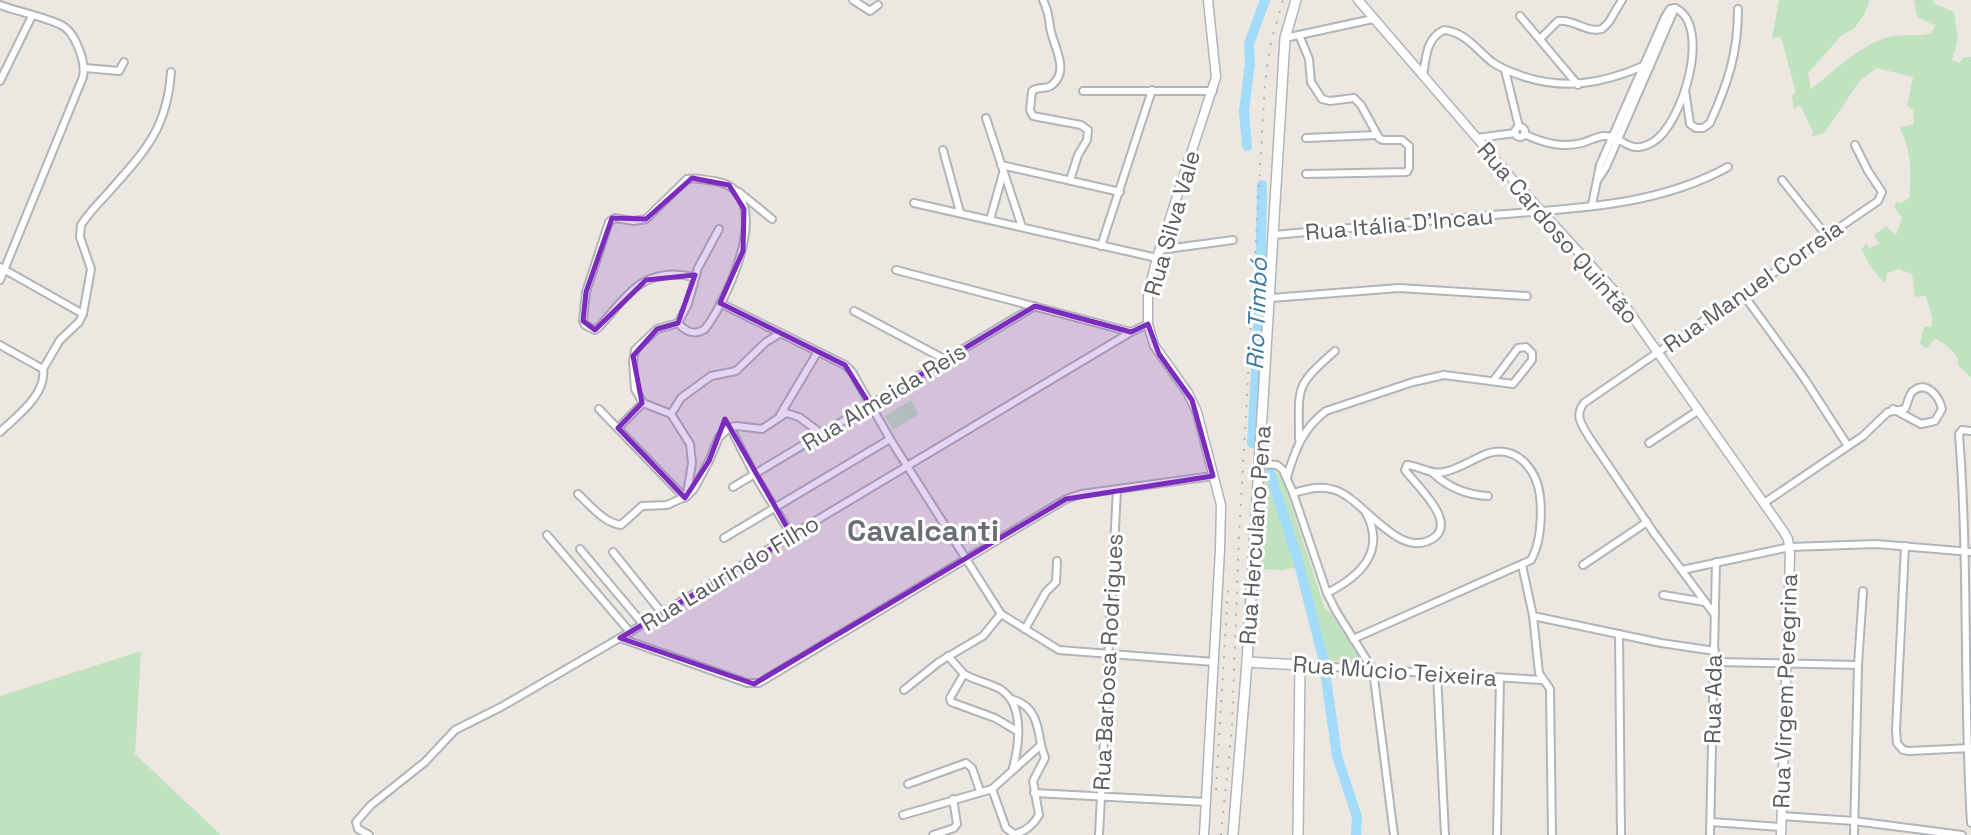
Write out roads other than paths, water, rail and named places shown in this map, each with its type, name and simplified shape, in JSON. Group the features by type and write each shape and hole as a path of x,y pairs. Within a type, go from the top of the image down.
{"main road":[{"name":"Rua Herculano Pena","path":"1233,835 1271,298 1285,38 1296,0"},
{"name":"Rua Múcio Teixeira","path":"1247,662 1300,665"},
{"path":"1298,835 1300,665"}],"street":[{"path":"853,0 870,11 878,5"},
{"path":"1043,0 1049,13 1060,69 1057,80 1051,86 1032,91 1030,110 1033,116 1081,125 1089,133 1070,180"},
{"name":"Rua Silva Vale","path":"1204,835 1221,520 1219,497 1192,400 1158,354 1148,324 1148,293 1158,254 1213,91 1217,71 1208,0"},
{"name":"Rua Cardoso Quintão","path":"1358,0 1616,293 1784,532 1790,547"},
{"path":"1540,38 1558,21 1573,23 1585,30 1602,29 1622,0"},
{"path":"0,5 65,27 83,58 85,68 2,268 0,280"},
{"path":"1504,70 1519,137 1524,134 1562,146 1602,136 1615,139 1636,148 1655,141 1674,118 1685,89 1693,51 1692,33 1685,16 1675,8 1668,11 1615,139 1597,172 1592,205"},
{"path":"1685,89 1690,124 1703,128 1710,123 1730,76 1737,40 1738,9"},
{"path":"0,81 32,16"},
{"path":"1520,16 1578,85"},
{"path":"1285,38 1373,19"},
{"path":"1423,75 1430,42 1444,30 1465,38 1504,70 1546,83 1578,85 1610,79 1646,66"},
{"path":"1299,36 1309,59 1311,82 1319,97 1325,101 1357,100 1377,135 1383,140 1402,140 1409,146 1407,172 1307,174"},
{"path":"85,68 119,71 124,62"},
{"path":"0,432 35,395 43,381 43,369 60,340 79,322 83,314 91,269 80,237 81,225 134,164 157,131 167,102 170,72"},
{"path":"1083,90 1213,91"},
{"path":"1101,246 1152,90"},
{"path":"986,118 1022,228"},
{"path":"1477,138 1517,130"},
{"path":"1306,138 1377,135"},
{"name":"Rua Manuel Correia","path":"1647,522 1580,423 1578,413 1584,403 1882,197 1881,189 1855,145"},
{"path":"943,150 960,212"},
{"name":"Rua Itália D'Incau","path":"1274,235 1644,199 1673,192 1728,167"},
{"path":"1002,168 1120,192"},
{"path":"990,220 1002,168"},
{"path":"694,277 675,274 646,280 627,293 595,330 585,326 583,321 589,282 606,228 612,218 634,221 646,219 660,208 683,182 692,178 723,182 772,219"},
{"path":"1782,180 1826,235"},
{"path":"678,323 691,333 701,331 709,324 740,263 746,217 737,191"},
{"path":"914,203 1101,246 1158,254 1233,240"},
{"path":"686,497 693,454 690,444 671,414 643,402 635,389 633,356 635,350 657,329 678,323 691,295 694,277 719,229"},
{"path":"2,268 83,314"},
{"path":"896,270 1131,331"},
{"path":"1271,298 1399,288 1527,296"},
{"path":"1743,294 1804,378 1848,446"},
{"path":"720,303 845,365 852,372 890,439 1001,614 1059,650 1214,662"},
{"name":"Rua Almeida Reis","path":"733,487 1035,306"},
{"path":"854,311 946,360"},
{"name":"Rua Laurindo Filho","path":"369,835 358,829 356,822 371,805 425,762 455,730 620,638 1131,331 1148,324"},
{"path":"671,414 681,398 711,376 736,371 766,342 781,333"},
{"path":"0,345 43,369"},
{"path":"1286,477 1300,439 1317,417 1326,411 1413,382 1444,375 1493,381 1515,383 1532,360 1532,353 1526,346 1518,348 1493,381"},
{"path":"1300,439 1299,398 1304,380 1335,351"},
{"path":"578,494 601,515 617,525 624,523 642,506 667,505 686,497 694,489 719,437 730,427 762,429 780,415 817,353"},
{"path":"1764,503 1848,446 1893,409 1905,409 1913,391 1927,388 1937,394 1942,409 1935,421 1921,424 1893,409"},
{"path":"618,428 643,402"},
{"path":"599,409 686,497"},
{"path":"1649,443 1699,410"},
{"path":"780,415 799,417 822,434"},
{"path":"730,427 754,474 792,536"},
{"path":"1971,431 1962,430 1959,434 1967,552 1971,823"},
{"path":"724,538 890,439"},
{"path":"1353,639 1525,564 1535,553 1540,501 1535,475 1523,460 1497,452 1457,468 1433,473"},
{"path":"1259,464 1277,465 1286,477 1327,593 1373,670 1394,835"},
{"path":"1293,493 1324,487 1336,490 1348,496 1401,540 1419,542 1434,538 1441,527 1440,515 1404,468 1407,465 1433,473 1444,483 1465,492 1488,496"},
{"path":"620,638 754,684 1066,499 1081,494 1213,476"},
{"name":"Rua Barbosa Rodrigues","path":"1099,835 1117,489"},
{"path":"1327,593 1355,578 1365,565 1371,548 1372,531 1365,512"},
{"path":"1583,565 1647,522 1715,615"},
{"path":"547,534 630,632"},
{"path":"1682,570 1790,547 1860,544 1967,552"},
{"path":"1905,546 1897,743 1903,750 1969,748"},
{"name":"Rua Virgem Peregrina","path":"1781,831 1790,547"},
{"path":"580,549 643,624"},
{"path":"613,552 662,613"},
{"path":"1024,629 1047,589 1056,582 1057,561"},
{"name":"Rua Ada","path":"1710,835 1716,562"},
{"path":"1525,564 1538,668 1542,680 1550,689 1552,835"},
{"path":"1854,835 1858,665 1863,591"},
{"path":"1663,595 1705,602"},
{"path":"904,690 948,656 983,636 1001,614"},
{"path":"1533,616 1661,643 1715,651"},
{"path":"1619,634 1621,835"},
{"path":"948,656 964,674 977,682 1001,690 1019,702 1032,712 1038,723 1045,755 1033,781 1039,815 1029,827 1014,834 1006,828 992,789"},
{"path":"1714,662 1858,665"},
{"name":"Rua Múcio Teixeira","path":"1300,665 1542,680"},
{"path":"964,674 950,698 951,702 995,718 1017,731"},
{"path":"1437,674 1445,835"},
{"path":"1497,835 1500,678"},
{"path":"1011,699 1017,731 1012,769"},
{"path":"903,815 992,789 1041,745"},
{"path":"908,785 966,763 972,768 980,791"},
{"path":"1034,793 1206,802"},
{"path":"933,835 956,827 958,822 953,799"},
{"path":"1782,816 1854,821 1962,835"},
{"path":"1711,822 1781,831"}],"waterway":[{"name":"Rio Timbó","path":"1247,146 1244,111 1250,63 1249,44 1265,0"},
{"name":"Rio Timbó","path":"1252,443 1260,295 1262,185"},
{"name":"Rio Timbó","path":"1270,473 1299,564 1324,662"},
{"name":"Rio Timbó","path":"1325,671 1337,756 1357,817 1356,835"}],"railway":[{"path":"1221,835 1232,726 1239,535 1265,82 1271,42 1283,0"},
{"path":"1216,790 1228,590"}],"district":[{"name":"Cavalcanti","path":"923,531"}]}
